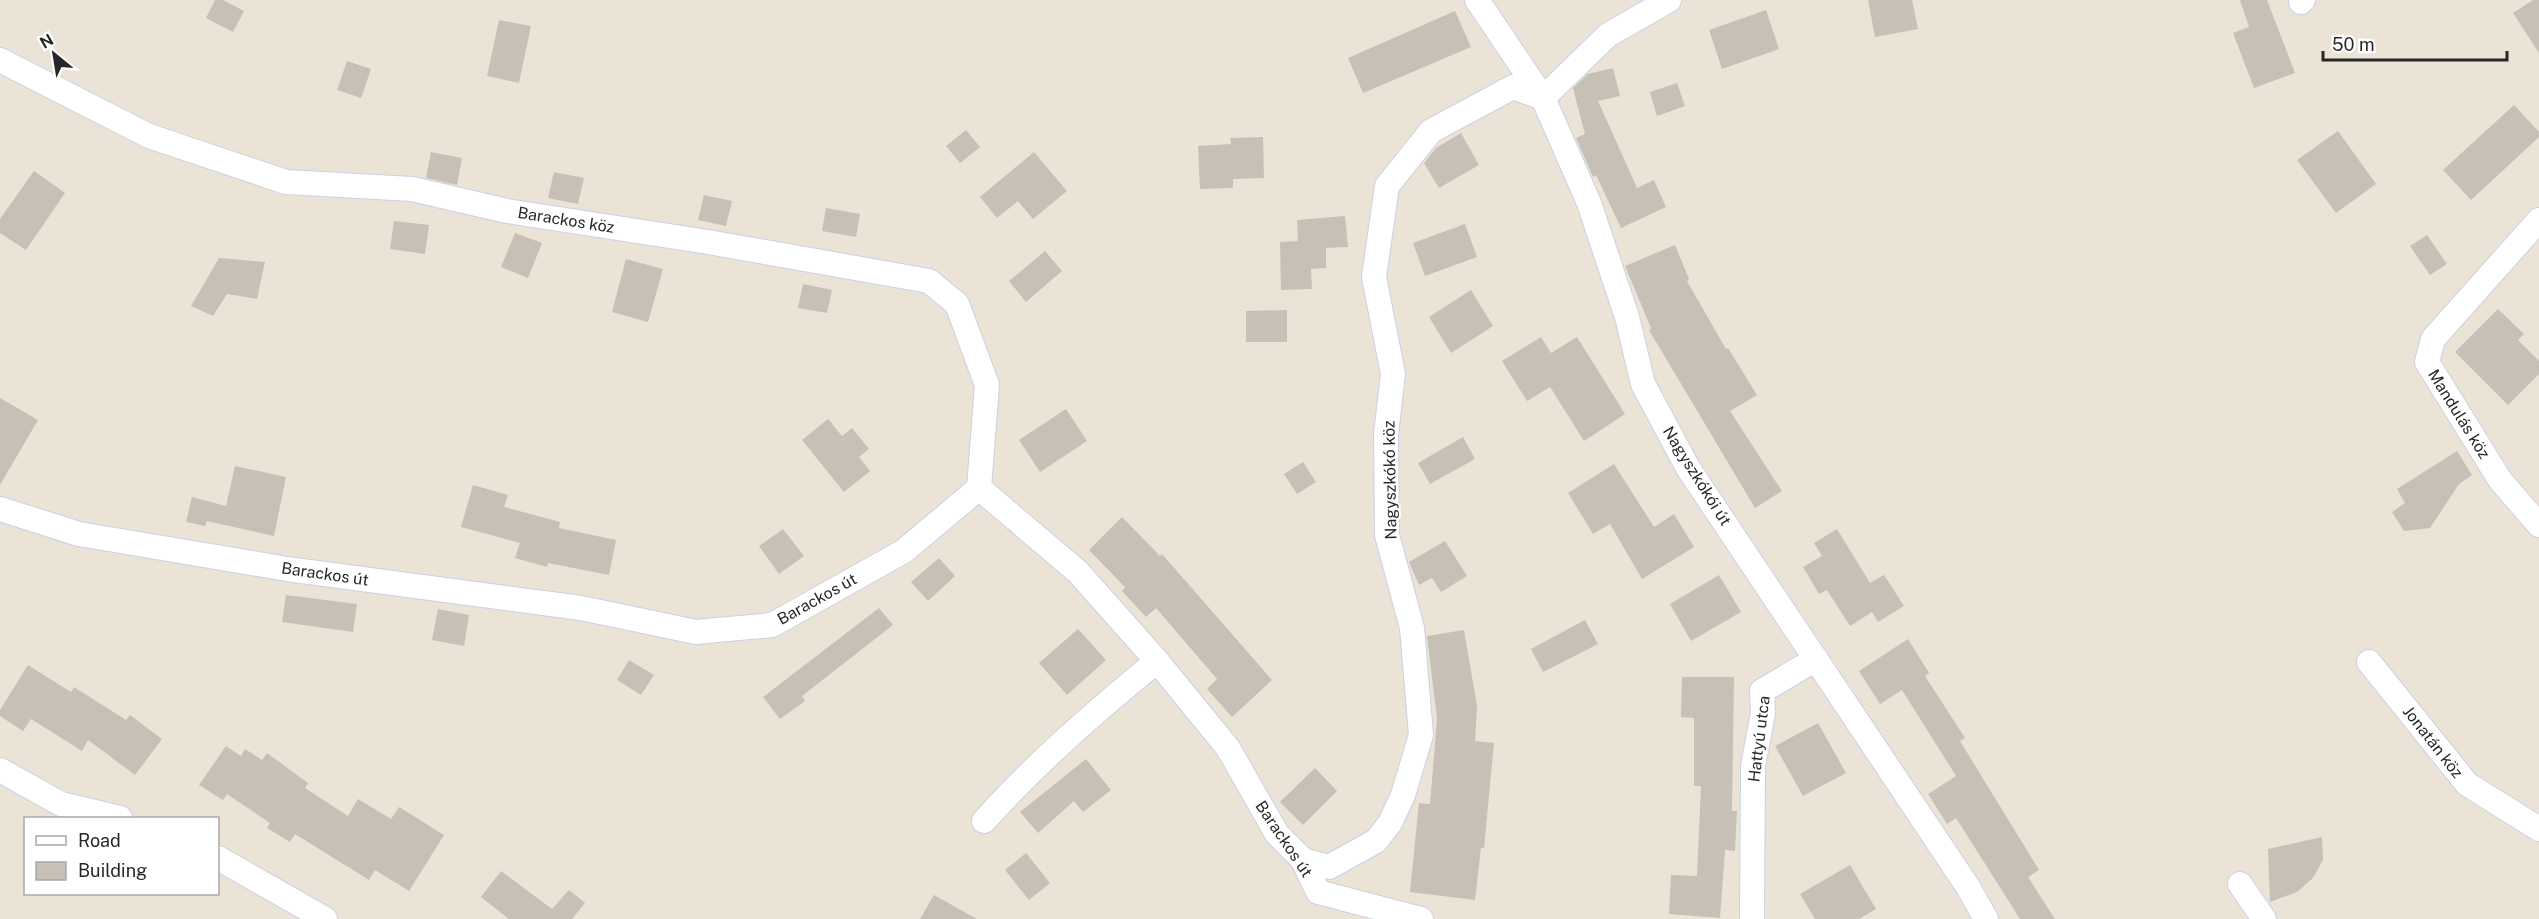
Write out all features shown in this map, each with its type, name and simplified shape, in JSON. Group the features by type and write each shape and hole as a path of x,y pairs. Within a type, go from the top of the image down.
{"street":[{"name":"Nagyszkókói út","path":"1477,0 1543,98 1589,203 1627,317 1643,384 1688,468 1986,919"},
{"path":"1543,98 1608,35 1669,0"},
{"name":"Barackos köz","path":"0,60 149,136 286,182 412,189 507,211 708,242 929,281 957,304 987,385 979,488"},
{"name":"Nagyszkókó köz","path":"1303,860 1329,867 1376,842 1390,823 1403,795 1421,735 1412,628 1387,535 1386,434 1393,374 1374,278 1387,186 1431,131 1513,87 1543,98"},
{"name":"Mandulás köz","path":"2539,220 2433,339 2427,362 2500,480 2539,525"},
{"name":"Barackos út","path":"0,509 79,534 286,569 581,608 696,632 772,625 904,551 979,488 1078,572 1157,662 1228,748 1277,834 1303,860 1318,892 1422,919"},
{"name":"Hattyú utca","path":"1752,919 1753,766 1763,713 1762,691 1816,659"},
{"path":"984,821 1015,787 1094,713 1157,662"},
{"name":"Jonatán köz","path":"2369,662 2467,784 2539,829"},
{"path":"0,770 61,804 112,817"},
{"path":"219,859 326,919"},
{"path":"2240,884 2264,919"}],"building":[{"path":"215,0 223,0 244,11 233,32 206,18"},
{"path":"1868,0 1912,0 1918,29 1875,37"},
{"path":"2240,0 2267,0 2295,73 2254,88 2233,33 2249,27"},
{"path":"2533,0 2539,0 2539,53 2513,13"},
{"path":"1766,10 1779,49 1722,69 1709,30"},
{"path":"1455,11 1471,47 1363,93 1348,58"},
{"path":"499,20 531,26 519,83 487,76"},
{"path":"347,61 371,69 361,98 337,90"},
{"path":"1613,68 1620,96 1598,101 1637,188 1654,180 1666,207 1621,228 1596,175 1593,177 1576,138 1585,134 1573,88 1588,74"},
{"path":"1677,83 1685,106 1657,116 1650,92"},
{"path":"2514,105 2539,132 2539,137 2471,200 2443,170"},
{"path":"966,130 980,147 960,163 946,146"},
{"path":"2338,131 2376,184 2336,213 2297,160"},
{"path":"1461,133 1479,165 1439,188 1424,163 1436,148"},
{"path":"1263,137 1264,178 1233,179 1233,188 1200,189 1198,146 1231,144 1230,138"},
{"path":"431,152 462,158 457,185 426,178"},
{"path":"1034,152 1067,191 1033,219 1018,201 997,218 980,197"},
{"path":"34,171 65,193 26,250 0,233 0,219"},
{"path":"554,172 584,178 578,204 548,198"},
{"path":"704,195 732,201 726,226 698,220"},
{"path":"826,208 860,214 856,237 822,231"},
{"path":"1345,216 1348,247 1326,248 1326,268 1311,269 1312,289 1281,290 1280,242 1298,241 1297,220"},
{"path":"394,221 429,225 425,254 390,249"},
{"path":"1465,224 1477,257 1425,276 1413,243"},
{"path":"515,233 542,243 528,278 501,267"},
{"path":"2427,235 2447,264 2430,275 2410,246"},
{"path":"1675,245 1689,279 1687,281 1726,349 1728,348 1757,395 1730,411 1782,491 1755,508 1649,330 1651,328 1625,266"},
{"path":"1045,251 1062,271 1026,302 1009,281"},
{"path":"219,258 265,262 257,299 227,294 213,316 191,306"},
{"path":"626,259 663,269 648,322 612,312"},
{"path":"803,284 832,290 827,313 798,308"},
{"path":"1471,290 1493,326 1451,353 1429,317"},
{"path":"2498,309 2524,334 2518,340 2539,361 2539,374 2508,405 2455,352"},
{"path":"1287,310 1287,342 1246,342 1246,311"},
{"path":"1541,337 1551,353 1577,337 1625,414 1584,441 1550,387 1527,401 1502,361"},
{"path":"0,398 38,420 0,485"},
{"path":"1066,409 1087,441 1040,472 1019,440"},
{"path":"828,419 842,436 852,428 869,449 859,457 870,471 844,492 802,440"},
{"path":"1463,437 1475,459 1430,484 1418,463"},
{"path":"2457,451 2472,475 2459,484 2430,528 2404,531 2392,512 2405,503 2397,489"},
{"path":"1303,462 1316,482 1297,494 1284,474"},
{"path":"1614,464 1654,527 1674,514 1694,547 1642,579 1610,524 1593,534 1568,493"},
{"path":"235,466 286,477 274,536 207,521 205,526 186,522 192,497 226,506"},
{"path":"473,485 508,495 504,507 560,522 559,528 616,540 609,575 548,563 547,567 515,558 520,543 461,527"},
{"path":"1122,517 1160,556 1162,554 1272,680 1232,717 1207,689 1217,679 1156,608 1146,617 1122,591 1125,587 1089,550"},
{"path":"783,529 804,556 779,574 759,546"},
{"path":"1837,529 1870,583 1884,575 1904,606 1878,622 1872,612 1850,626 1827,590 1819,594 1803,567 1822,556 1814,543"},
{"path":"1445,541 1467,576 1441,592 1432,578 1419,585 1409,562"},
{"path":"939,558 955,576 928,601 911,582"},
{"path":"1719,575 1741,612 1691,641 1670,604"},
{"path":"286,595 357,604 353,632 282,622"},
{"path":"879,608 893,625 802,696 805,701 780,719 763,697"},
{"path":"438,609 469,615 464,646 432,640"},
{"path":"1585,620 1598,644 1543,672 1531,649"},
{"path":"1078,629 1106,660 1067,695 1039,663"},
{"path":"1464,630 1477,706 1475,741 1494,743 1484,848 1481,848 1475,900 1410,892 1419,803 1430,804 1437,719 1427,636"},
{"path":"1908,639 1929,673 1925,676 1965,738 1960,741 2039,870 2028,877 2055,919 2020,919 1956,818 1947,824 1928,794 1956,776 1902,690 1880,704 1859,671"},
{"path":"629,660 654,675 641,695 617,680"},
{"path":"28,665 71,692 74,687 126,720 130,715 162,739 135,775 88,740 82,751 31,719 23,731 0,716 0,710"},
{"path":"1682,677 1734,677 1732,811 1737,811 1735,851 1725,850 1720,918 1669,914 1671,875 1697,876 1701,786 1694,786 1694,718 1681,717"},
{"path":"1818,723 1846,773 1803,796 1775,746"},
{"path":"226,746 241,756 245,749 262,760 267,753 308,783 305,788 348,816 358,799 391,819 399,807 444,835 409,891 375,870 369,880 295,834 290,842 267,828 270,823 227,794 223,800 199,785"},
{"path":"1086,759 1111,790 1083,812 1074,801 1038,833 1020,812"},
{"path":"1315,768 1337,791 1303,825 1280,802"},
{"path":"2322,837 2323,860 2313,878 2297,892 2270,902 2268,849"},
{"path":"1026,853 1050,883 1029,900 1005,870"},
{"path":"1850,865 1876,909 1859,919 1815,919 1800,894"},
{"path":"501,871 552,909 569,890 585,903 572,919 509,919 481,897"},
{"path":"934,895 977,919 920,919"}]}
